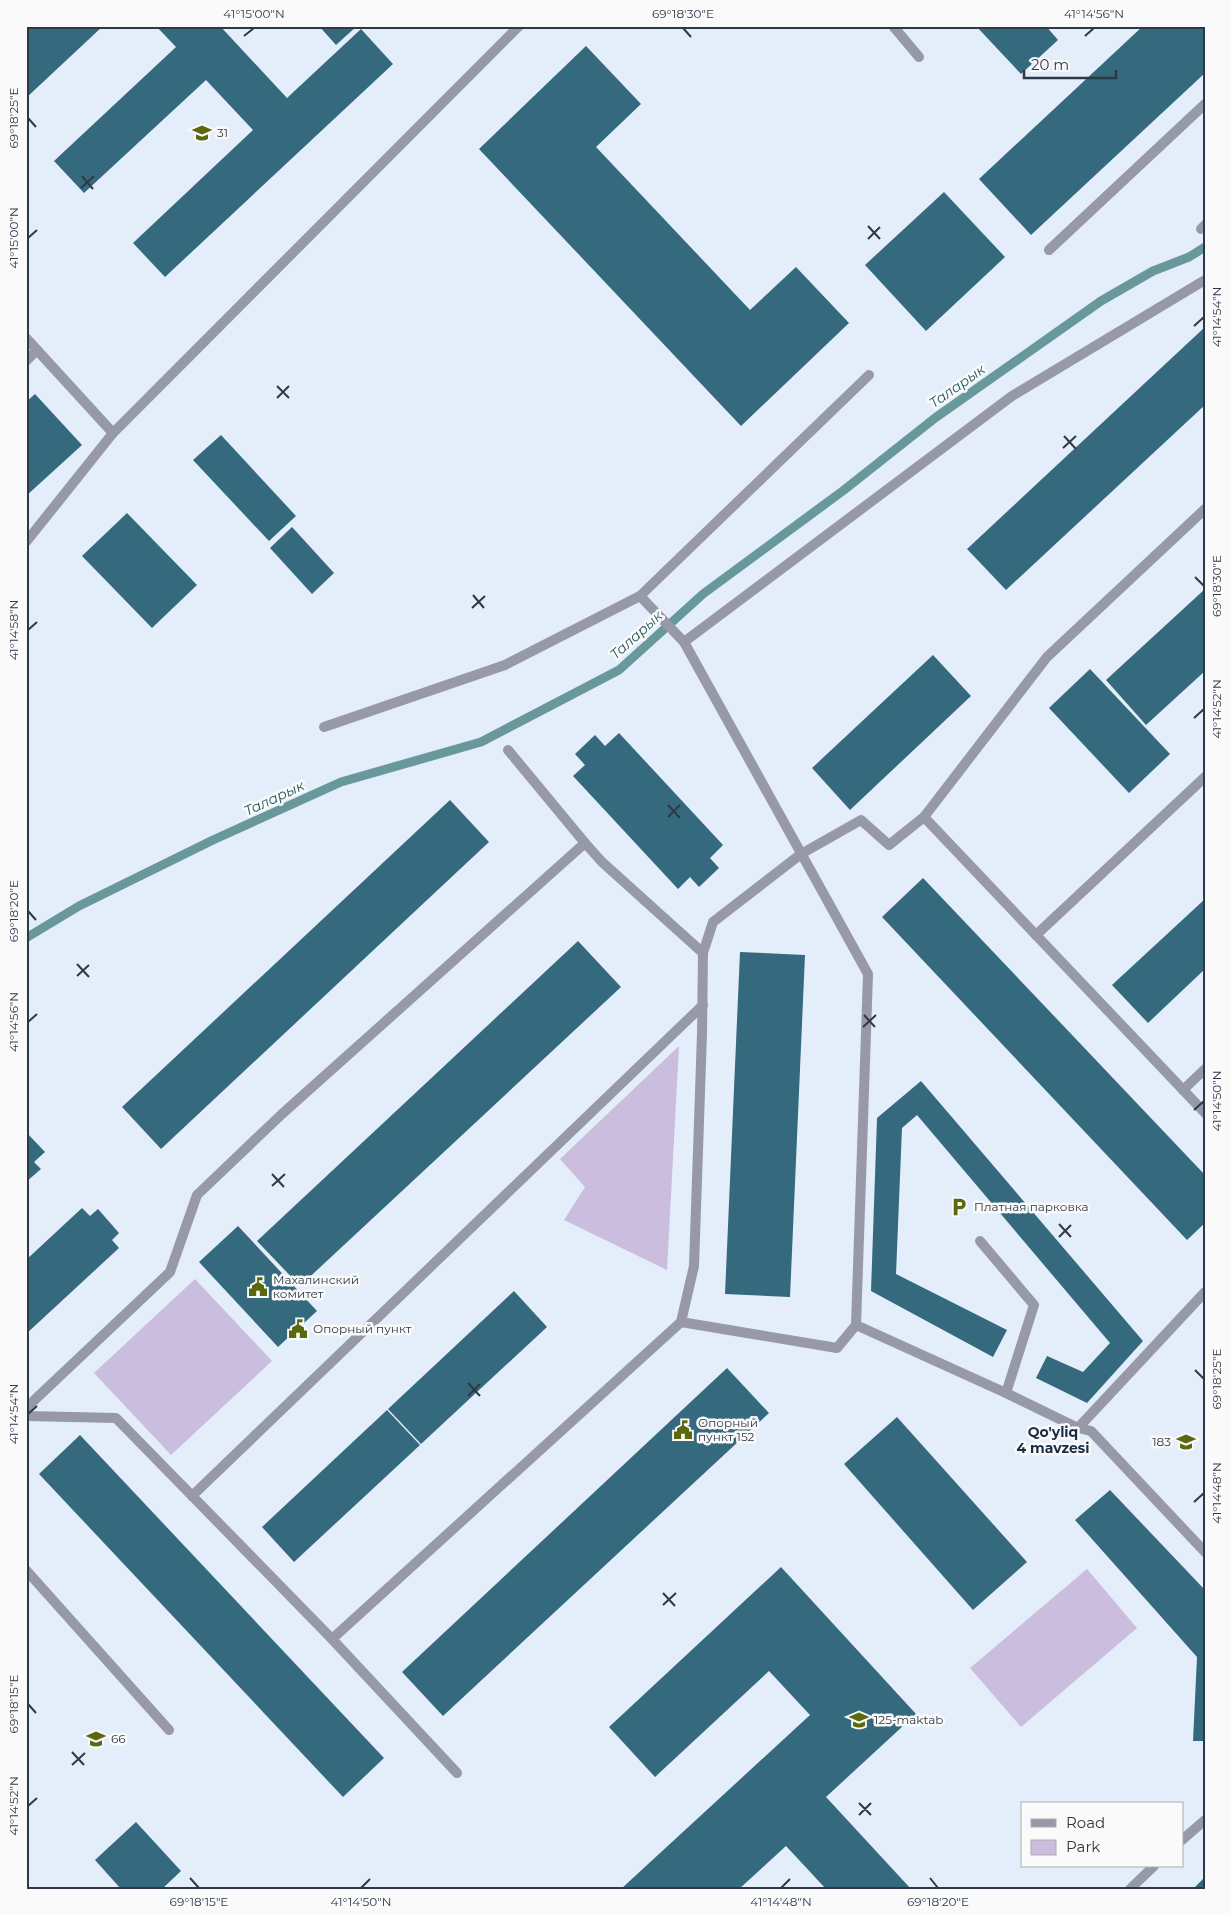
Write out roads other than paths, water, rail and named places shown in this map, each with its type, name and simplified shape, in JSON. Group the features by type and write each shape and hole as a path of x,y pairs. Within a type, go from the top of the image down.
{"street":[{"path":"26,542 114,433 520,26"},
{"path":"893,26 919,57"},
{"path":"1049,250 1205,104"},
{"path":"684,642 1012,396 1205,280"},
{"path":"26,338 114,433"},
{"path":"26,361 37,350"},
{"path":"324,727 505,665 640,596 869,375"},
{"path":"332,1639 681,1322 694,1266 703,953 713,922 801,854 862,820 889,845 924,817 1047,657 1205,509"},
{"path":"640,596 684,642 868,974 856,1325 836,1348 681,1322"},
{"path":"508,750 602,862 703,953"},
{"path":"1036,935 1205,777"},
{"path":"924,817 1205,1114"},
{"path":"26,1408 170,1272 196,1195 282,1114 585,843"},
{"path":"192,1496 703,1005"},
{"path":"1183,1090 1205,1069"},
{"path":"980,1240 1034,1305 1006,1393"},
{"path":"1078,1428 1205,1292"},
{"path":"856,1325 1078,1428 1092,1431 1205,1552"},
{"path":"26,1416 116,1418 332,1639 457,1773"},
{"path":"26,1570 169,1730"},
{"path":"1184,1838 1205,1820"},
{"path":"1130,1889 1152,1868"}],"waterway":[{"name":"Таларык","path":"26,938 79,906 213,840 341,782 481,742 619,670 703,594 844,490 935,418 1101,301 1153,271 1189,257 1205,247"}],"place":[{"name":"31","path":"202,133"},
{"name":"Платная парковка","path":"959,1207"},
{"name":"Махалинский комитет","path":"258,1287"},
{"name":"Опорный пункт","path":"298,1329"},
{"name":"Опорный пункт 152","path":"683,1430"},
{"name":"183","path":"1186,1442"},
{"name":"125-maktab","path":"859,1720"},
{"name":"66","path":"96,1739"}],"district":[{"name":"Qo'yliq 4 mavzesi","path":"1053,1440"}]}
